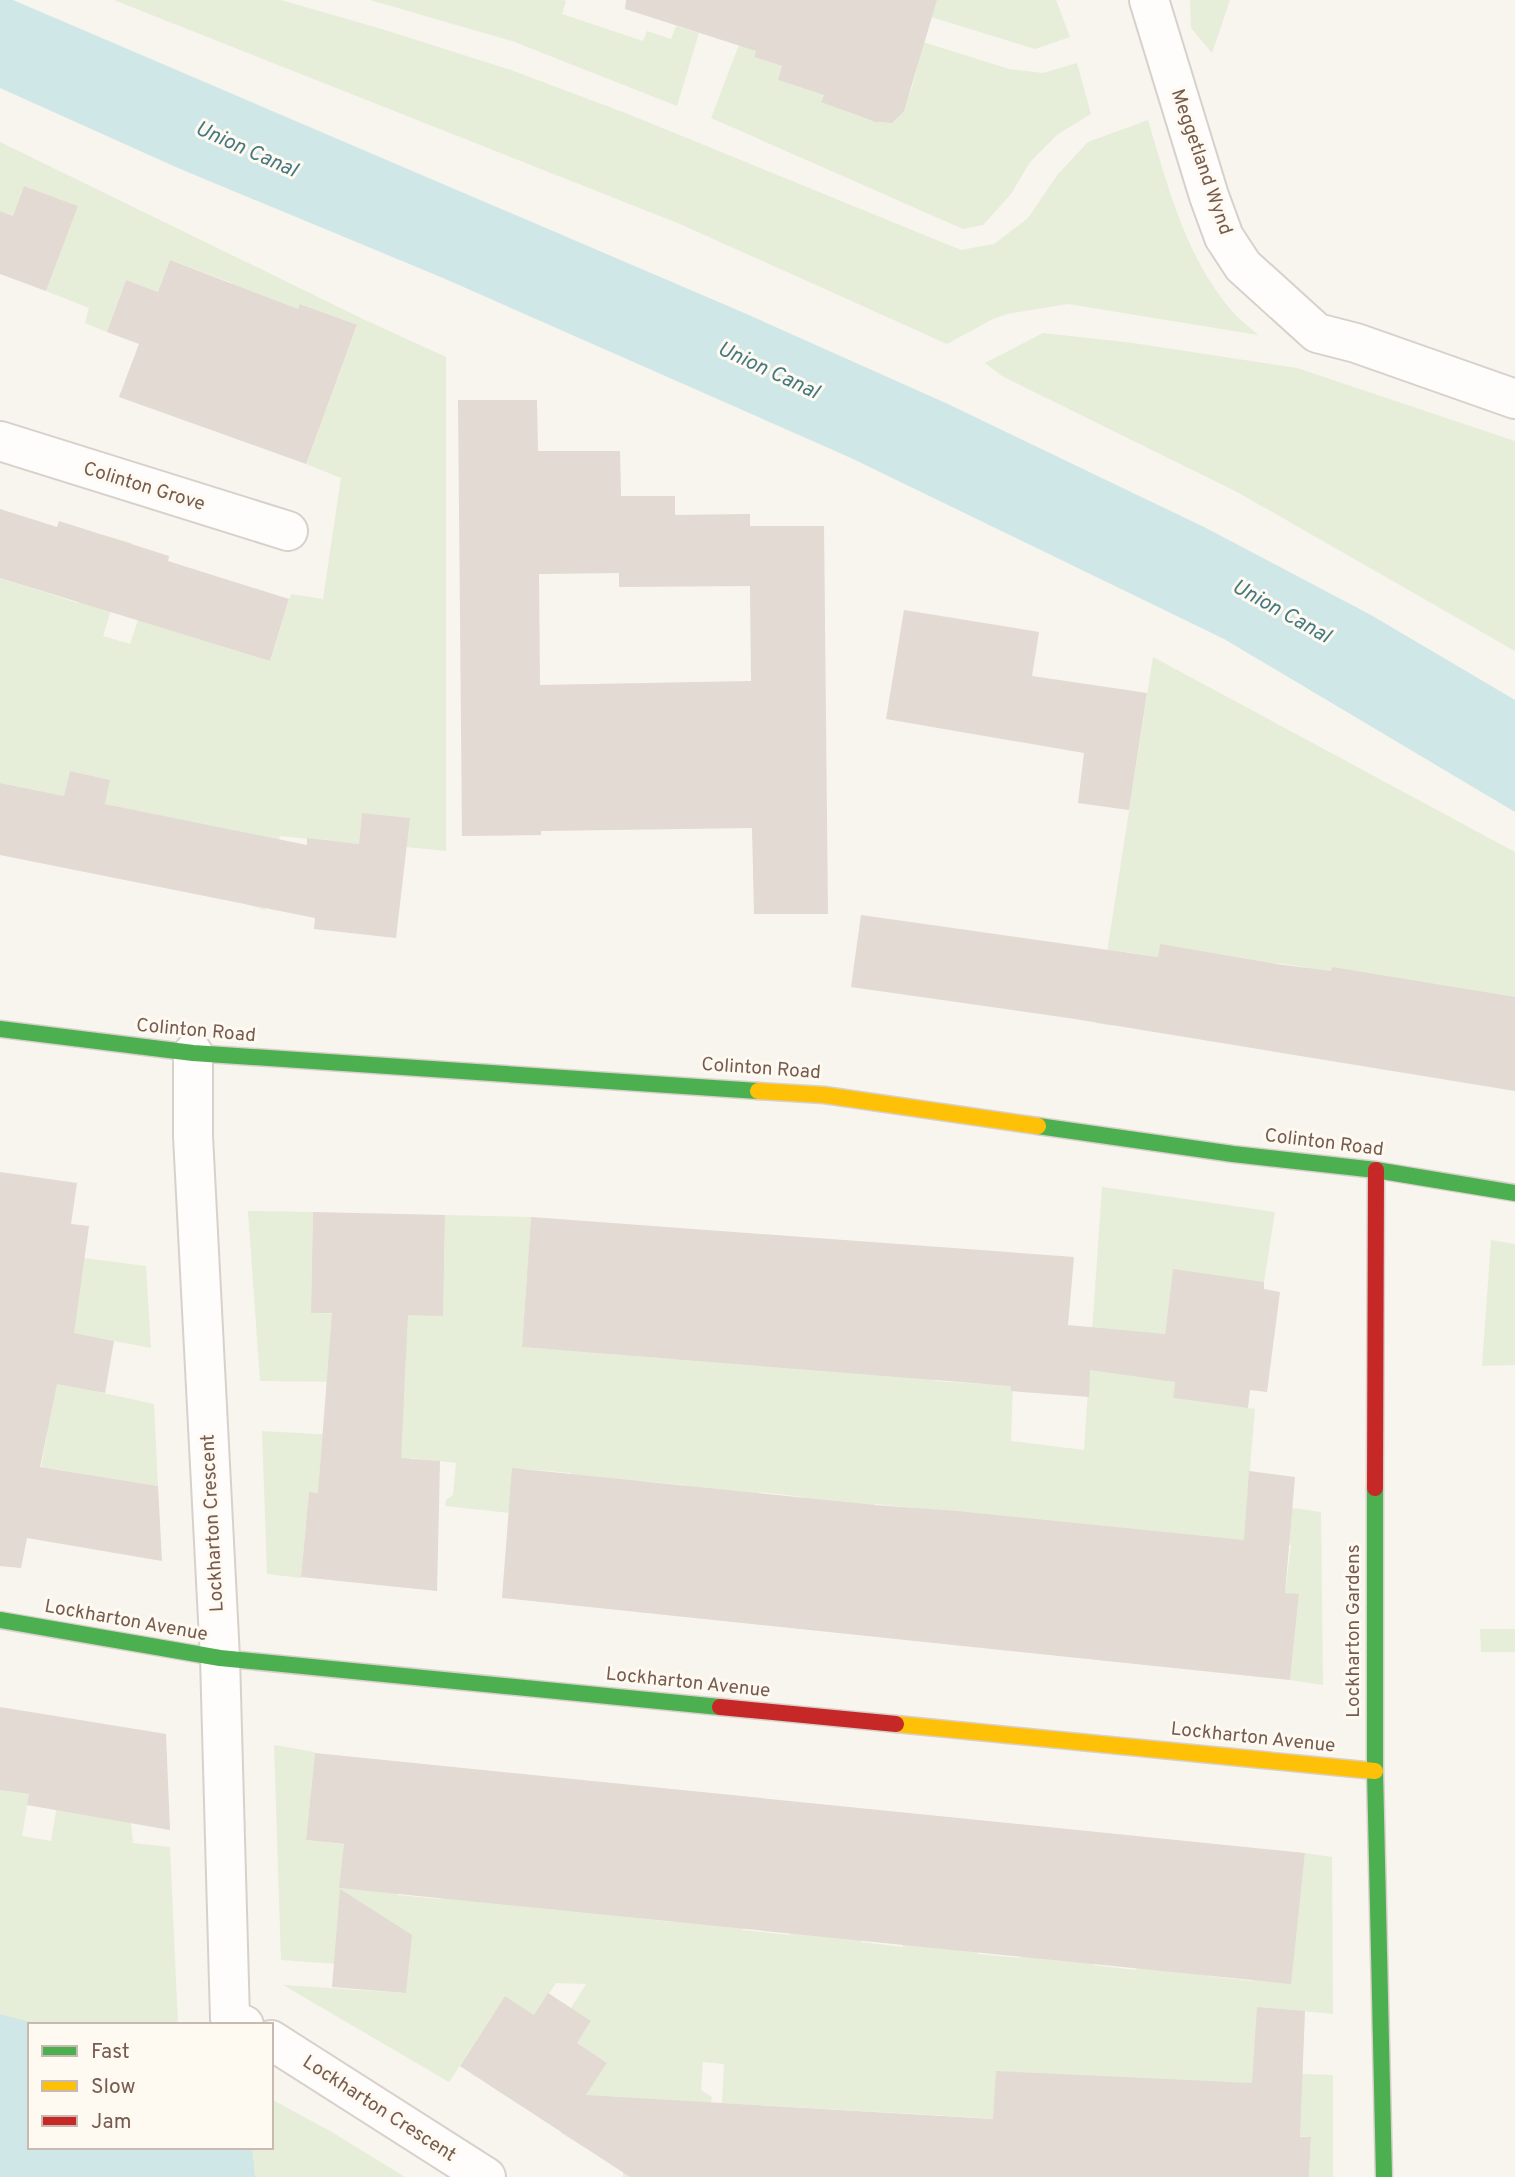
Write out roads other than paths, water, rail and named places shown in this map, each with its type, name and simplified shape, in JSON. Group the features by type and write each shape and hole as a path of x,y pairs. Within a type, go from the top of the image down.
{"street":[{"name":"Meggetland Wynd","path":"1149,0 1209,196 1224,236 1243,266 1317,333 1356,343 1515,399"},
{"name":"Colinton Grove","path":"0,441 288,531"},
{"name":"Colinton Road","path":"0,1029 193,1054 824,1095 1233,1154 1376,1170 1515,1193"},
{"name":"Lockharton Crescent","path":"193,1054 194,1149 220,1658 230,2019 239,2023"},
{"name":"Lockharton Gardens","path":"1376,1170 1375,1771 1384,2177"},
{"name":"Lockharton Avenue","path":"0,1620 220,1658 1375,1771"},
{"name":"Lockharton Crescent","path":"273,2041 486,2177"}],"water":[{"name":"Union Canal","path":"0,0 13,0 742,312 948,404 1206,528 1371,615 1515,700 1515,812 1224,639 851,458 443,278 178,168 0,88"},
{"path":"0,2014 34,2023 28,2023 28,2149 252,2149 255,2177 0,2177"}]}
